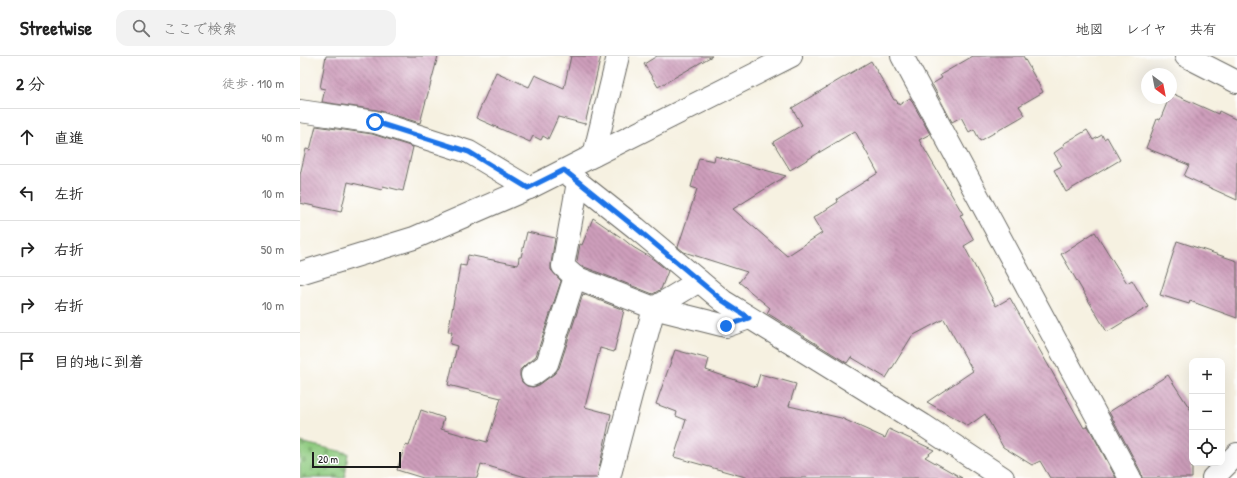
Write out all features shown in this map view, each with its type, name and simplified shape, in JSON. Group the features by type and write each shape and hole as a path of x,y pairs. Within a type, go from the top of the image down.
{"street":[{"path":"594,155 618,56"},
{"path":"300,273 414,238 528,188 571,176 594,155 791,56"},
{"path":"902,56 1130,478"},
{"path":"1186,56 1237,82"},
{"path":"300,110 375,122 469,152 528,188"},
{"path":"571,176 563,266 575,277 654,308 726,326 749,318"},
{"path":"571,176 723,301 923,425 1003,478"},
{"path":"532,375 547,364 575,277"},
{"path":"609,478 654,308 699,281"},
{"path":"1213,478 1237,454"}],"green space":[{"path":"300,442 348,453 345,478 300,478"}],"building":[{"path":"326,56 438,56 420,123 377,110 322,102 325,89 320,88"},
{"path":"571,56 601,56 585,124 558,117 548,139 543,136 541,140 533,136 530,142 476,118 496,72 529,87 535,75 564,88"},
{"path":"657,56 712,56 658,87 644,64"},
{"path":"973,56 1023,56 1043,92 1019,106 1025,115 980,141 974,129 969,132 961,117 952,122 932,84 942,78 940,75"},
{"path":"871,61 894,100 896,100 899,105 910,98 930,134 919,140 963,214 960,215 974,240 964,246 996,306 1010,298 1084,428 1088,426 1116,478 1050,478 1040,461 1032,465 1003,447 985,414 968,426 927,402 973,371 944,319 912,336 886,378 851,357 847,363 767,313 770,308 739,282 747,272 684,252 678,247 697,189 691,187 699,158 714,161 715,156 786,176 733,209 787,256 822,233 813,218 838,202 837,199 878,173 855,131 790,170 773,142 802,125 792,108"},
{"path":"1177,96 1218,114 1219,111 1237,120 1237,200 1184,176 1189,165 1146,148 1157,119 1160,120 1167,104 1177,104"},
{"path":"316,126 372,134 413,147 403,191 383,186 382,190 348,182 341,212 300,203 300,175 306,149 310,150"},
{"path":"1087,130 1093,140 1102,135 1104,139 1107,137 1120,160 1066,192 1054,170 1062,166 1054,153 1064,146 1063,144"},
{"path":"593,218 668,271 661,289 653,294 582,266 577,261 580,244 582,245"},
{"path":"527,232 555,238 551,270 561,281 536,356 520,370 522,382 527,386 533,387 539,385 554,374 559,368 583,294 624,310 614,352 600,348 585,407 611,414 597,478 529,478 481,464 477,478 423,478 397,470 405,445 409,446 421,410 444,418 441,429 487,442 501,398 448,385 457,346 450,344 452,332 448,332 460,265 466,266 468,255 518,265"},
{"path":"1095,232 1127,283 1132,280 1148,307 1107,332 1061,254"},
{"path":"1177,241 1237,261 1237,318 1190,301 1189,304 1160,295"},
{"path":"675,350 709,359 706,370 756,387 760,374 796,384 789,406 841,418 885,438 889,429 934,450 925,457 962,478 749,478 674,457 686,420 676,416 677,412 656,404"},
{"path":"1168,375 1189,407 1189,466 1192,466 1192,478 1142,478 1141,472 1109,412"}],"route":[{"path":"375,122 469,152 528,188 564,170 723,301 749,318 726,326"}]}
